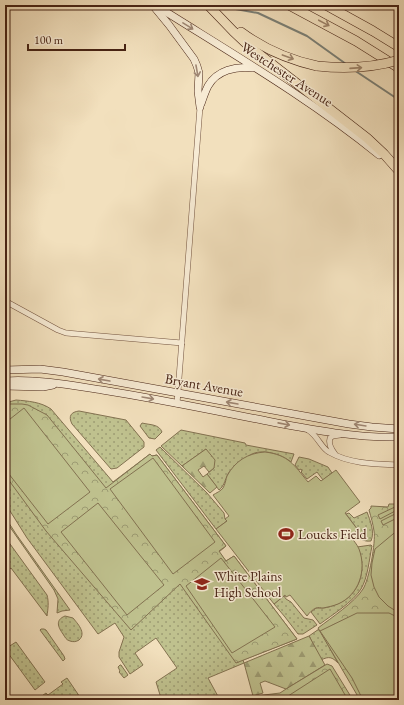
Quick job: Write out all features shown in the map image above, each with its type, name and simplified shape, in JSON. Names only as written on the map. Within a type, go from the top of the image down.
[{"type":"highway","points":[[209,5],[243,34],[264,47],[286,57],[317,66],[339,68],[362,67],[386,64],[399,60]]},
{"type":"highway","points":[[209,5],[241,39],[367,138],[399,171]]},
{"type":"highway","points":[[289,5],[356,41],[399,68]]},
{"type":"highway","points":[[326,5],[399,47]]},
{"type":"main road","points":[[152,5],[196,63],[199,73],[198,91],[200,106]]},
{"type":"main road","name":"Westchester Avenue","points":[[155,5],[305,100],[372,149],[399,171]]},
{"type":"main road","points":[[200,106],[209,84],[220,73],[234,68],[256,68]]},
{"type":"main road","name":"Bryant Avenue","points":[[5,370],[40,369],[63,372],[349,424],[399,429]]},
{"type":"main road","name":"Bryant Avenue","points":[[5,381],[31,380],[62,384],[347,435],[382,438],[399,437]]},
{"type":"main road","points":[[5,386],[43,387],[62,384]]},
{"type":"street","points":[[177,404],[200,106]]},
{"type":"street","points":[[5,301],[66,333],[182,343]]},
{"type":"street","points":[[303,427],[314,434],[325,449],[342,458],[356,462],[399,465]]},
{"type":"street","points":[[336,455],[330,446],[330,438],[333,436],[347,435]]},
{"type":"green space","points":[[16,400],[39,403],[51,409],[113,482],[150,454],[152,456],[157,455],[226,546],[219,552],[226,561],[234,556],[297,639],[243,660],[244,663],[208,678],[220,700],[161,700],[156,682],[177,668],[156,638],[135,653],[143,665],[130,674],[119,657],[119,652],[124,637],[115,623],[98,634],[27,538],[5,503],[5,403]]},
{"type":"green space","points":[[10,404],[28,405],[47,415],[106,488],[150,454],[152,456],[157,455],[226,546],[219,551],[226,561],[234,556],[297,639],[236,663],[180,584],[131,630],[46,531],[5,475],[5,406]]},
{"type":"green space","points":[[24,408],[90,492],[48,524],[5,469],[5,423]]},
{"type":"green space","points":[[79,411],[126,420],[144,442],[144,447],[117,468],[111,469],[72,424],[70,419],[71,415],[74,412]]},
{"type":"green space","points":[[142,423],[156,426],[161,429],[162,432],[155,439],[149,438],[140,426]]},
{"type":"green space","points":[[181,430],[294,454],[291,462],[277,454],[266,452],[250,455],[231,470],[223,486],[219,490],[207,474],[214,468],[206,449],[182,466],[161,446]]},
{"type":"green space","points":[[160,447],[207,493],[224,513],[227,521],[216,529],[156,450]]},
{"type":"green space","points":[[206,449],[215,460],[214,468],[209,472],[204,466],[198,470],[203,477],[207,474],[217,487],[210,493],[182,466]]},
{"type":"green space","name":"Loucks Field","points":[[265,452],[273,453],[285,458],[295,466],[308,482],[316,476],[321,481],[336,470],[360,502],[345,513],[358,530],[350,536],[358,547],[362,565],[356,588],[351,595],[338,604],[323,608],[316,608],[307,616],[290,595],[286,597],[285,595],[274,604],[216,529],[227,521],[225,519],[229,516],[213,495],[223,488],[227,476],[238,462],[253,454]]},
{"type":"green space","points":[[299,457],[309,459],[328,467],[332,473],[323,480],[317,472],[307,479],[301,472],[301,469],[299,470],[295,465]]},
{"type":"green space","points":[[153,458],[215,542],[173,574],[110,489]]},
{"type":"green space","points":[[98,503],[164,585],[127,615],[61,532]]},
{"type":"green space","points":[[389,504],[399,504],[399,700],[360,700],[318,628],[349,604],[363,589],[370,570],[374,543],[373,523],[369,510],[371,506],[388,507]]},
{"type":"green space","points":[[397,506],[399,509],[380,519],[378,515]]},
{"type":"green space","points":[[367,512],[371,522],[371,541],[363,540],[354,533],[358,530],[346,514],[349,513],[354,518]]},
{"type":"green space","points":[[399,512],[399,517],[383,525],[381,521]]},
{"type":"green space","points":[[5,517],[70,610],[57,613],[58,599],[54,590],[5,520]]},
{"type":"green space","points":[[399,529],[399,613],[388,606],[379,597],[374,587],[371,575],[375,549]]},
{"type":"green space","points":[[5,537],[47,595],[47,616],[11,568],[6,572],[9,576],[5,579]]},
{"type":"green space","points":[[371,545],[367,574],[361,589],[348,603],[320,624],[311,612],[316,608],[326,608],[337,604],[345,600],[351,594],[360,580],[362,572],[362,564],[357,547]]},
{"type":"green space","points":[[221,558],[275,627],[232,653],[186,586]]},
{"type":"green space","points":[[284,596],[304,618],[313,620],[317,625],[303,634],[298,634],[274,604]]},
{"type":"green space","points":[[357,613],[389,613],[399,618],[398,700],[363,700],[352,678],[320,631]]},
{"type":"green space","points":[[65,616],[73,618],[79,625],[82,634],[78,641],[73,642],[68,640],[60,629],[58,624]]},
{"type":"green space","points":[[319,629],[338,663],[334,659],[330,658],[321,660],[309,636]]},
{"type":"green space","points":[[40,630],[46,630],[64,656],[65,659],[63,661]]},
{"type":"green space","points":[[309,636],[325,665],[286,689],[265,681],[260,683],[263,693],[253,696],[244,663]]},
{"type":"green space","points":[[16,642],[45,682],[35,690],[5,649]]},
{"type":"green space","points":[[327,664],[332,666],[353,700],[224,700],[280,693]]},
{"type":"green space","points":[[120,665],[128,675],[124,678],[119,672],[118,667]]},
{"type":"green space","points":[[330,669],[348,700],[286,700],[285,698]]},
{"type":"green space","points":[[67,678],[82,700],[41,700],[39,698],[46,693],[48,695],[63,684],[61,682]]},
{"type":"waterway","points":[[189,5],[201,8]]},
{"type":"waterway","points":[[230,8],[258,13],[307,36],[346,64]]},
{"type":"waterway","points":[[354,70],[399,100]]},
{"type":"place","name":"Loucks Field","points":[[286,534]]},
{"type":"place","name":"White Plains High School","points":[[202,584]]}]
